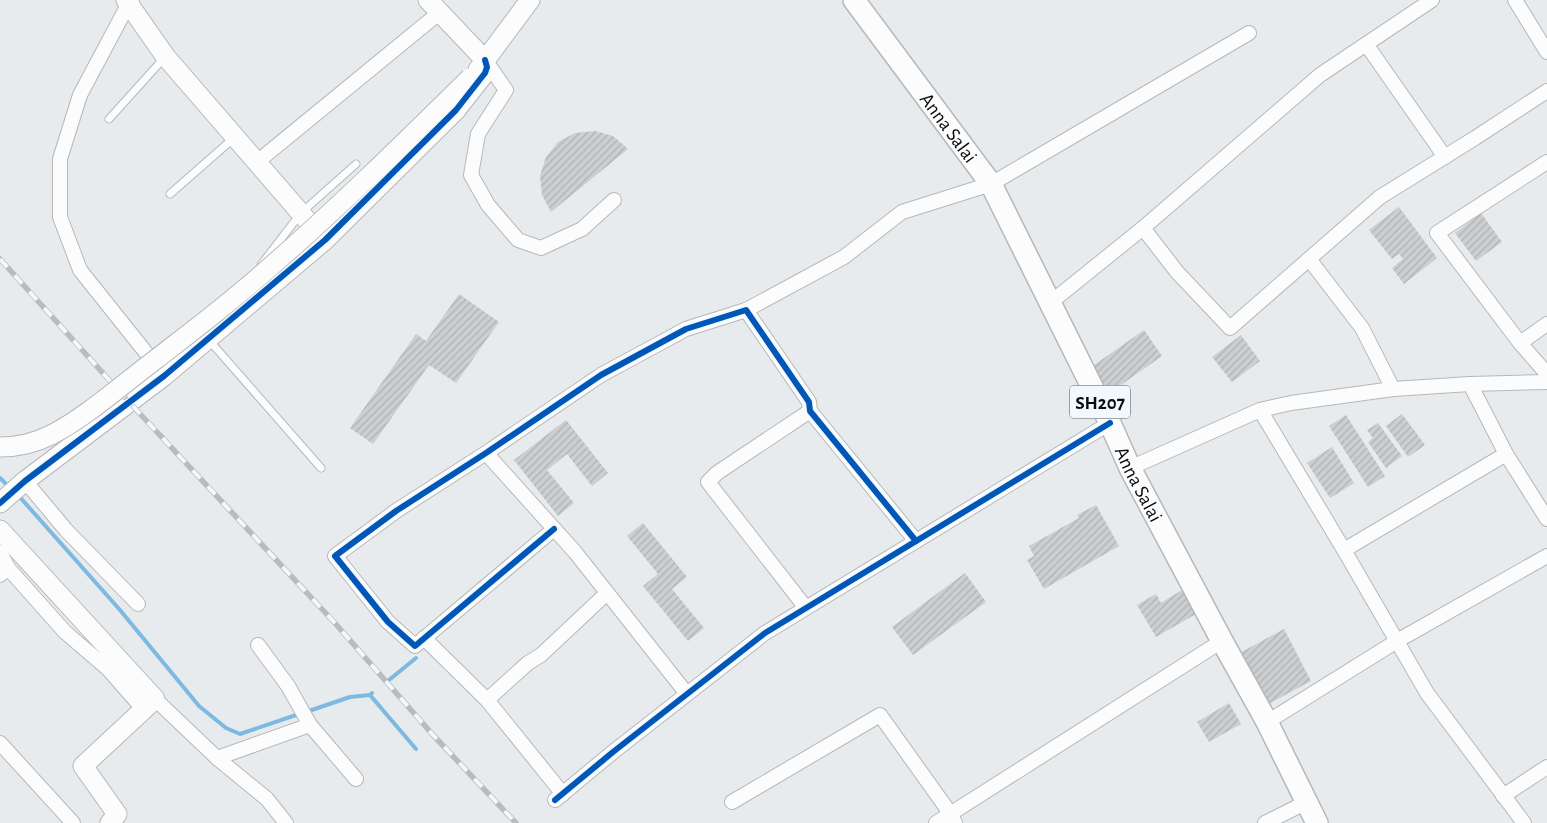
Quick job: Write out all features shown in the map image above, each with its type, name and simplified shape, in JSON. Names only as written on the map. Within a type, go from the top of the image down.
[{"type":"main road","name":"Anna Salai","points":[[854,0],[991,184],[1110,422],[1130,468],[1267,722],[1317,823]]},
{"type":"street","points":[[0,446],[23,445],[38,441],[64,428],[262,275],[370,177],[470,78],[530,0]]},
{"type":"street","points":[[1050,303],[1143,228],[1320,75],[1432,0]]},
{"type":"street","points":[[1514,0],[1547,52]]},
{"type":"street","points":[[164,376],[80,270],[60,217],[60,160],[80,95],[129,1],[165,56],[325,240]]},
{"type":"street","points":[[257,162],[434,7],[485,60],[506,90],[478,134],[471,175],[488,205],[518,240],[541,248],[582,230],[614,200]]},
{"type":"street","points":[[554,529],[415,646],[388,622],[335,556],[396,511],[486,453],[600,375],[686,328],[746,310],[844,257],[902,212],[991,184],[1248,33]]},
{"type":"street","points":[[1366,44],[1445,157]]},
{"type":"street","points":[[0,503],[25,481],[164,376],[325,240],[456,110],[485,73],[487,67],[485,60]]},
{"type":"street","points":[[1143,228],[1177,272],[1230,328],[1380,197],[1547,91]]},
{"type":"street","points":[[1547,162],[1437,233],[1520,343],[1547,374]]},
{"type":"street","points":[[1309,259],[1362,328],[1393,389]]},
{"type":"street","points":[[746,310],[809,402],[810,411],[916,541]]},
{"type":"street","points":[[1520,343],[1547,324]]},
{"type":"street","points":[[1130,468],[1260,410],[1393,389],[1547,382]]},
{"type":"street","points":[[1470,384],[1506,454],[1547,519]]},
{"type":"street","points":[[1260,410],[1427,693],[1524,823]]},
{"type":"street","points":[[806,608],[708,482],[717,473],[810,411]]},
{"type":"street","points":[[424,638],[487,700],[559,797],[613,752],[765,633],[1110,422]]},
{"type":"street","points":[[486,453],[574,552],[687,694]]},
{"type":"street","points":[[1344,550],[1506,454]]},
{"type":"street","points":[[25,481],[66,530],[138,604]]},
{"type":"street","points":[[0,530],[149,704]]},
{"type":"street","points":[[0,552],[4,572],[65,632],[149,704],[267,799],[286,823]]},
{"type":"street","points":[[1267,722],[1396,641],[1547,556]]},
{"type":"street","points":[[487,700],[528,663],[541,655],[607,593]]},
{"type":"street","points":[[936,823],[952,819],[1222,641]]},
{"type":"street","points":[[258,645],[288,686],[310,725],[356,779]]},
{"type":"street","points":[[110,823],[117,814],[83,766],[149,704]]},
{"type":"street","points":[[732,802],[880,715],[950,813],[952,819]]},
{"type":"street","points":[[217,758],[310,725]]},
{"type":"street","points":[[0,742],[73,823]]},
{"type":"street","points":[[1502,796],[1547,767]]},
{"type":"street","points":[[1265,823],[1307,802]]},
{"type":"lane","points":[[109,119],[165,56]]},
{"type":"lane","points":[[170,194],[235,137]]},
{"type":"lane","points":[[259,267],[300,213],[356,164]]},
{"type":"lane","points":[[207,339],[321,468]]},
{"type":"building","points":[[595,131],[613,136],[628,149],[551,212],[542,195],[540,176],[546,157],[558,142],[575,133]]},
{"type":"building","points":[[1399,207],[1437,258],[1404,284],[1392,268],[1403,259],[1399,254],[1392,259],[1369,230]]},
{"type":"building","points":[[1481,213],[1502,242],[1476,261],[1455,233]]},
{"type":"building","points":[[459,294],[499,322],[456,383],[429,365],[373,444],[350,428],[416,334],[426,341]]},
{"type":"building","points":[[1144,330],[1162,356],[1108,394],[1090,368]]},
{"type":"building","points":[[1241,335],[1260,361],[1232,382],[1212,357]]},
{"type":"building","points":[[1402,414],[1425,445],[1408,457],[1386,426]]},
{"type":"building","points":[[1346,415],[1385,476],[1368,487],[1329,426]]},
{"type":"building","points":[[566,420],[608,473],[592,486],[567,454],[547,470],[574,503],[558,516],[514,460]]},
{"type":"building","points":[[1378,423],[1402,456],[1386,468],[1368,442],[1373,438],[1367,430]]},
{"type":"building","points":[[1332,447],[1354,483],[1330,498],[1307,463]]},
{"type":"building","points":[[1096,505],[1119,546],[1044,589],[1027,560],[1034,556],[1029,546],[1079,518],[1077,515]]},
{"type":"building","points":[[643,523],[687,577],[672,589],[704,628],[688,641],[643,586],[658,574],[627,536]]},
{"type":"building","points":[[965,573],[986,602],[913,655],[892,627]]},
{"type":"building","points":[[1182,590],[1196,614],[1156,637],[1137,605],[1156,594],[1161,603]]},
{"type":"building","points":[[1284,629],[1311,681],[1263,707],[1236,655]]},
{"type":"building","points":[[1229,703],[1241,724],[1209,742],[1197,722]]},
{"type":"waterway","points":[[0,478],[9,487]]},
{"type":"waterway","points":[[18,495],[120,610],[199,706],[226,728],[240,734],[299,714]]},
{"type":"waterway","points":[[389,680],[416,658]]},
{"type":"waterway","points":[[306,712],[350,697],[370,695],[372,693]]},
{"type":"waterway","points":[[370,695],[416,749]]},
{"type":"railway","points":[[0,259],[129,402],[334,622],[433,735],[516,823]]},
{"type":"cycle path","points":[[0,503],[25,481],[164,376],[325,240],[456,110],[485,73],[487,67],[485,60]]},
{"type":"cycle path","points":[[554,529],[415,646],[388,622],[335,556],[396,511],[601,375],[686,329],[746,310],[809,402],[810,411],[916,541]]},
{"type":"cycle path","points":[[555,800],[765,633],[1110,423]]}]
